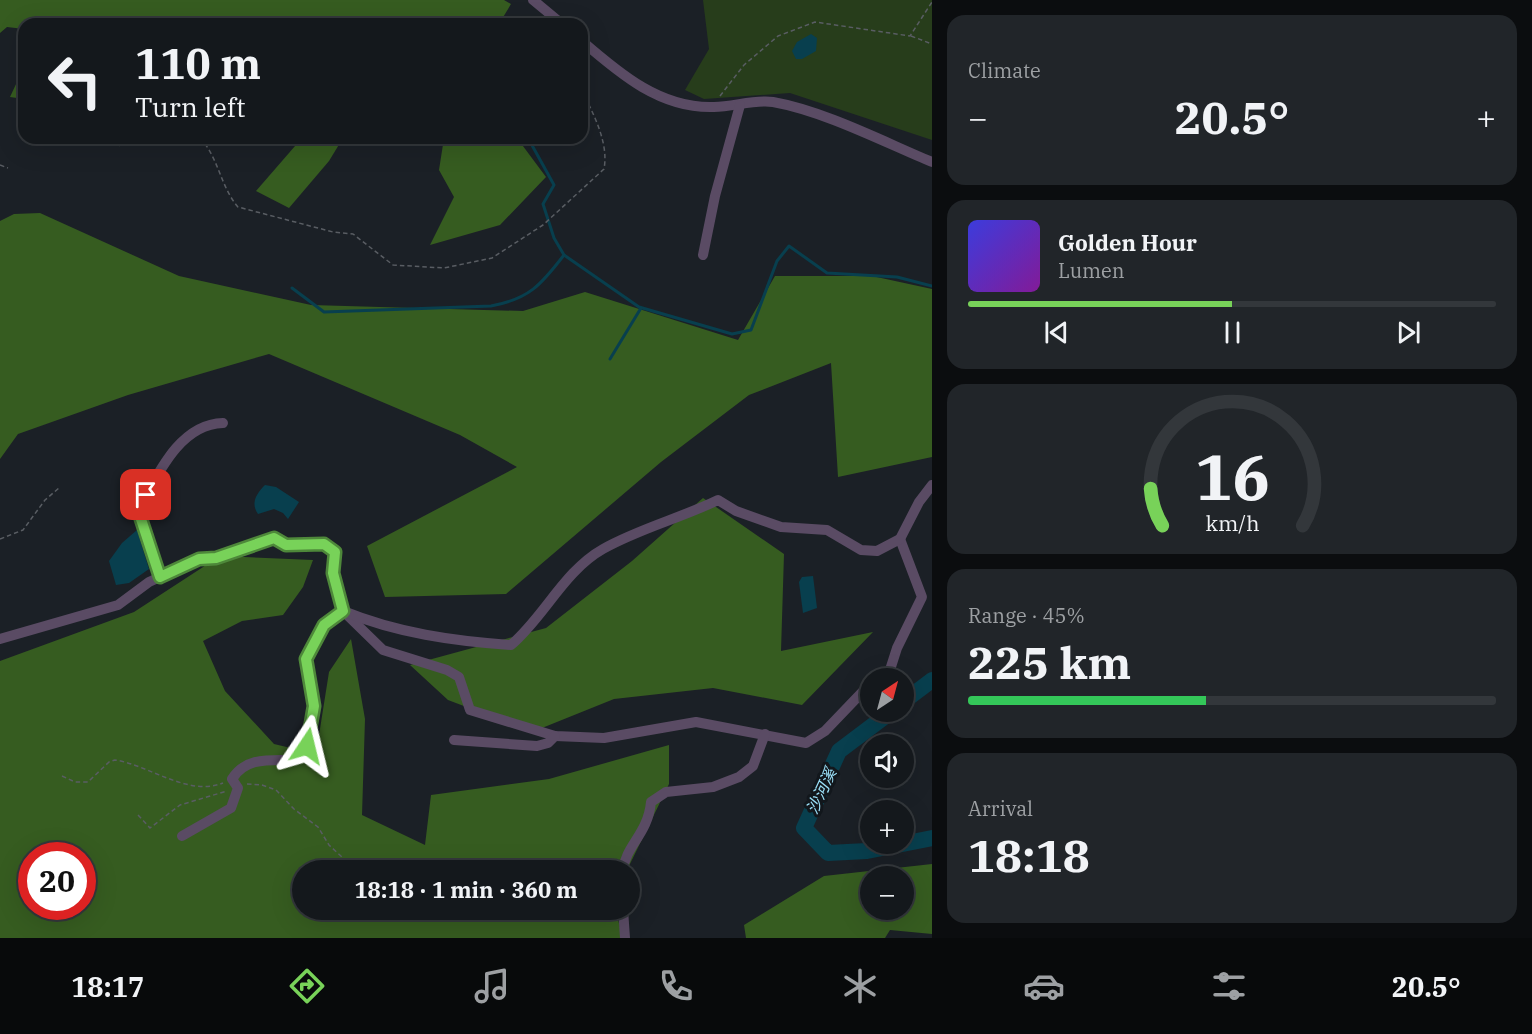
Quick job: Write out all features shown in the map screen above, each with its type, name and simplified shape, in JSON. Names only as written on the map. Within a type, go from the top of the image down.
[{"type":"street","points":[[533,0],[555,18]]},
{"type":"street","points":[[588,46],[641,88],[668,101],[711,107],[770,102],[801,108],[932,162]]},
{"type":"street","points":[[703,255],[715,196],[740,105]]},
{"type":"street","points":[[160,577],[138,510],[163,466],[190,433],[206,423],[223,423]]},
{"type":"street","points":[[343,611],[377,625],[403,631],[462,642],[511,645],[525,633],[570,577],[602,549],[718,500],[736,511],[782,527],[827,530],[861,550],[877,551],[900,539],[919,502],[932,485]]},
{"type":"street","points":[[0,639],[118,605],[160,577],[199,559],[216,558],[274,538],[286,545],[324,544],[335,552],[333,573],[343,611],[383,650],[447,670],[459,677],[470,710],[555,735],[604,738],[696,722],[806,743],[825,731],[860,694]]},
{"type":"street","points":[[891,668],[897,648],[922,597],[900,539]]},
{"type":"street","points":[[182,836],[231,808],[239,767],[262,759],[290,760],[307,746],[314,706],[306,659],[324,625],[343,611]]},
{"type":"street","points":[[625,860],[650,820],[651,802],[666,792],[713,787],[740,777],[753,766],[765,734]]},
{"type":"street","points":[[453,741],[537,746],[548,742],[555,735]]},
{"type":"street","points":[[624,920],[625,938]]},
{"type":"path","points":[[910,36],[932,2]]},
{"type":"path","points":[[711,107],[744,65],[778,36],[815,22],[910,36],[932,44]]},
{"type":"path","points":[[206,144],[211,150],[228,196],[238,207],[333,232],[353,234],[393,266],[444,268],[492,258],[543,225],[604,169],[606,158],[596,120],[588,103]]},
{"type":"path","points":[[0,165],[8,168]]},
{"type":"path","points":[[0,539],[24,530],[45,500],[59,488]]},
{"type":"path","points":[[62,776],[75,782],[88,782],[109,762],[115,760],[198,785],[215,786],[235,783],[262,785],[276,790],[294,809],[318,827],[329,845],[343,860]]},
{"type":"path","points":[[138,815],[150,828],[180,805],[235,783]]},
{"type":"green space","points":[[0,0],[504,0],[511,4],[503,18],[18,18],[18,28],[7,27],[0,33]]},
{"type":"green space","points":[[703,0],[932,0],[932,140],[790,93],[704,99],[685,90],[709,49]]},
{"type":"green space","points":[[18,80],[18,98],[10,97]]},
{"type":"green space","points":[[297,144],[339,144],[329,161],[289,208],[256,191]]},
{"type":"green space","points":[[443,144],[521,144],[546,177],[500,225],[430,245],[454,197],[439,170]]},
{"type":"green space","points":[[40,213],[179,276],[311,305],[523,311],[585,292],[738,340],[775,276],[872,276],[932,289],[932,457],[838,477],[831,363],[749,395],[661,462],[506,594],[385,597],[367,546],[517,467],[460,435],[269,354],[128,395],[18,434],[0,459],[0,221],[14,214]]},
{"type":"green space","points":[[703,498],[784,554],[781,651],[873,632],[802,705],[713,688],[614,699],[532,732],[448,700],[410,665],[546,628],[632,561]]},
{"type":"green space","points":[[220,556],[313,560],[303,587],[283,615],[242,621],[203,641],[225,691],[274,744],[316,754],[329,672],[351,639],[365,719],[362,815],[425,845],[431,795],[549,779],[669,745],[669,784],[632,860],[292,860],[292,920],[618,920],[623,938],[0,938],[0,661],[134,612]]},
{"type":"green space","points":[[932,864],[932,934],[890,930],[885,938],[746,938],[744,925],[824,876],[860,872],[860,920],[914,920],[914,866]]},
{"type":"water","points":[[811,34],[817,38],[816,51],[802,59],[796,59],[792,51],[797,42]]},
{"type":"water","points":[[265,485],[276,487],[299,502],[288,519],[283,513],[274,509],[258,514],[255,502],[257,495]]},
{"type":"water","points":[[137,530],[149,569],[129,583],[116,585],[109,561],[122,543]]},
{"type":"water","points":[[813,576],[817,608],[803,613],[799,582],[802,577]]},
{"type":"waterway","points":[[531,144],[554,185],[543,204],[554,238],[564,255],[639,307],[732,334],[751,330],[777,261],[789,246],[827,273],[897,277],[932,286]]},
{"type":"waterway","points":[[292,288],[324,312],[491,306],[525,295],[548,275],[564,255]]},
{"type":"waterway","points":[[610,359],[641,308]]},
{"type":"waterway","name":"沙河溪","points":[[914,694],[932,680]]},
{"type":"waterway","name":"沙河溪","points":[[877,722],[839,751],[804,828],[828,853],[867,851],[932,838]]},
{"type":"route","points":[[146,495],[138,510],[160,577],[199,559],[216,558],[274,538],[286,545],[324,544],[335,552],[333,573],[343,611],[324,625],[306,659],[314,706],[307,746]]}]
